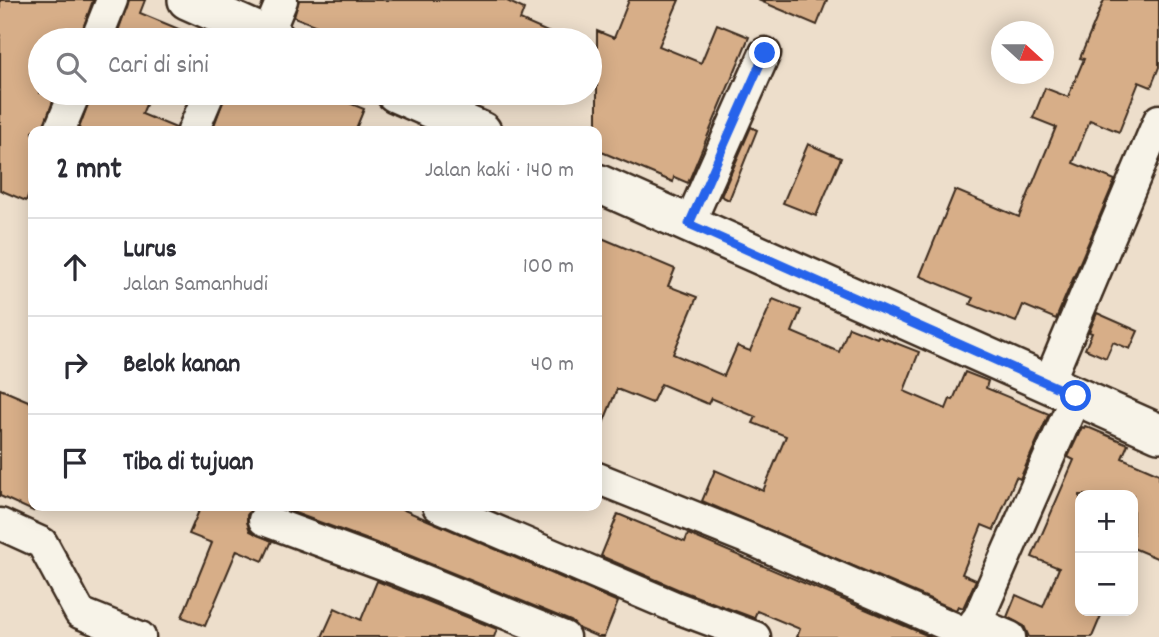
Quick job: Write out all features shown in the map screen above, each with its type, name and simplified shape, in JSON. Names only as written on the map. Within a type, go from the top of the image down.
[{"type":"street","points":[[101,28],[112,0]]},
{"type":"street","points":[[187,0],[241,28]]},
{"type":"street","points":[[260,28],[282,0]]},
{"type":"street","points":[[689,224],[765,53]]},
{"type":"street","points":[[61,126],[70,105]]},
{"type":"street","points":[[194,126],[204,105]]},
{"type":"street","points":[[422,105],[471,126]]},
{"type":"street","points":[[972,631],[1159,120]]},
{"type":"street","points":[[602,185],[1159,433]]},
{"type":"street","points":[[602,480],[972,631],[1010,637]]},
{"type":"street","points":[[450,511],[675,607],[755,637]]},
{"type":"street","points":[[264,520],[399,570],[564,637]]},
{"type":"street","points":[[0,524],[41,543],[80,613],[140,637]]},
{"type":"building","points":[[0,0],[93,0],[83,28],[28,28],[28,105],[52,105],[44,126],[28,126],[26,201],[0,190]]},
{"type":"building","points":[[129,0],[145,0],[140,13],[176,28],[119,28]]},
{"type":"building","points":[[299,0],[505,0],[524,9],[520,20],[538,28],[322,28],[294,17]]},
{"type":"building","points":[[629,0],[679,0],[659,46],[701,63],[717,24],[749,37],[688,183],[674,177],[673,182],[602,152],[602,126],[597,126],[597,105],[602,105],[602,33],[614,38]]},
{"type":"building","points":[[758,0],[827,0],[817,25]]},
{"type":"building","points":[[1104,0],[1159,0],[1159,67],[1151,87],[1139,82],[1119,132],[1090,120],[1073,163],[1115,180],[1056,319],[1023,305],[1016,322],[970,304],[973,298],[920,276],[955,190],[1019,217],[1056,127],[1033,118],[1045,88],[1068,97],[1084,59],[1080,58]]},
{"type":"building","points":[[88,105],[146,105],[142,114],[171,126],[80,126]]},
{"type":"building","points":[[222,105],[354,105],[364,109],[357,126],[214,126]]},
{"type":"building","points":[[751,127],[757,130],[729,200],[721,196]]},
{"type":"building","points":[[808,144],[841,158],[816,216],[783,203]]},
{"type":"building","points":[[602,238],[675,269],[668,286],[697,297],[673,354],[724,376],[737,346],[750,351],[773,299],[801,310],[792,332],[839,352],[849,327],[919,352],[904,391],[946,409],[950,399],[953,400],[965,372],[988,381],[986,388],[1049,414],[1020,479],[1016,477],[994,530],[982,525],[962,574],[976,580],[963,608],[958,606],[956,610],[702,501],[715,470],[763,491],[786,436],[753,423],[756,417],[711,398],[708,404],[661,384],[652,403],[617,389],[602,426]]},
{"type":"building","points":[[1097,313],[1138,331],[1130,349],[1113,342],[1106,358],[1085,349]]},
{"type":"building","points":[[0,389],[28,401],[28,509],[0,496]]},
{"type":"building","points":[[1085,426],[1128,444],[1122,458],[1159,474],[1159,559],[1138,550],[1138,490],[1075,490],[1075,616],[1101,616],[1092,637],[1029,637],[1024,626],[1007,617],[1016,595],[1043,607],[1059,568],[1032,557],[1074,460],[1068,457],[1082,427]]},
{"type":"building","points":[[199,511],[250,511],[247,515],[250,531],[272,541],[263,561],[237,550],[205,626],[182,617],[212,543],[189,534]]},
{"type":"building","points":[[290,511],[407,511],[618,602],[604,637],[598,637],[579,629],[571,621],[406,554]]},
{"type":"building","points":[[618,514],[685,542],[688,534],[931,637],[797,637],[800,629],[757,611],[754,618],[601,556]]},
{"type":"building","points":[[377,581],[497,629],[494,637],[322,637],[335,608],[361,620]]},
{"type":"route","points":[[765,53],[689,224],[1076,396]]}]
